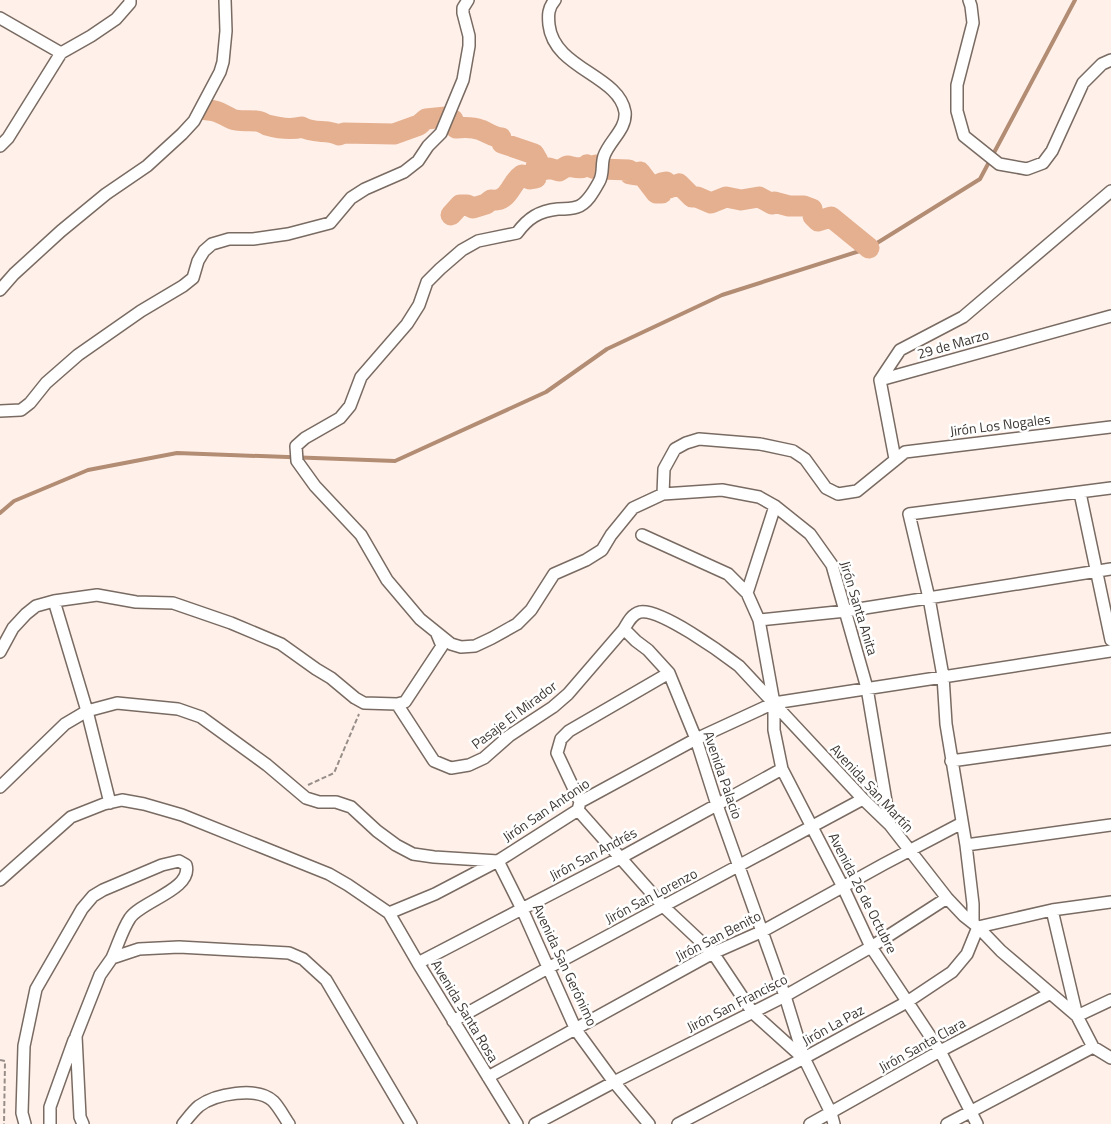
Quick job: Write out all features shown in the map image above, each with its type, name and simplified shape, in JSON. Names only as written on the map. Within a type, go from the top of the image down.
[{"type":"street","points":[[0,146],[8,138],[61,53],[116,19],[130,3],[130,0]]},
{"type":"street","points":[[0,290],[14,274],[68,225],[106,194],[147,166],[194,121],[220,72],[223,62],[226,31],[224,0]]},
{"type":"street","points":[[0,411],[21,410],[46,383],[78,355],[183,286],[193,278],[198,261],[204,251],[212,244],[229,239],[253,239],[288,234],[330,223],[351,198],[365,189],[404,172],[418,161],[428,146],[441,133],[463,80],[469,36],[463,8],[468,0]]},
{"type":"street","points":[[555,0],[548,11],[550,31],[561,52],[611,88],[625,111],[624,123],[604,156],[601,180],[586,201],[578,207],[550,210],[536,214],[524,223],[517,233],[478,241],[462,250],[427,282],[408,324],[361,377],[350,406],[340,418],[304,438],[296,446],[297,461],[315,486],[361,535],[387,580],[420,619],[451,644],[461,647],[475,646],[517,624],[531,610],[554,574],[586,560],[602,550],[611,535],[633,508],[664,494],[664,469],[675,449],[686,443],[699,440],[760,444],[793,452],[805,459],[826,488],[838,494],[857,490],[877,476],[895,459],[880,380],[900,350],[963,317],[1111,191]]},
{"type":"street","points":[[969,0],[973,23],[958,86],[957,111],[964,136],[999,164],[1027,169],[1043,163],[1052,151],[1084,83],[1102,64],[1111,60]]},
{"type":"street","points":[[0,18],[61,53]]},
{"type":"street","name":"29 de Marzo","points":[[880,380],[1111,316]]},
{"type":"street","name":"Jirón Los Nogales","points":[[895,459],[905,452],[1111,427]]},
{"type":"street","points":[[1111,488],[909,514],[929,598],[943,676],[946,724],[966,845],[976,924],[1052,910],[1111,902]]},
{"type":"street","name":"Jirón Santa Anita","points":[[664,494],[722,490],[759,497],[775,506],[810,534],[832,565],[867,688],[890,825]]},
{"type":"street","points":[[1080,493],[1111,640]]},
{"type":"street","points":[[747,592],[775,506]]},
{"type":"street","points":[[642,535],[728,574],[747,592],[759,620],[774,703]]},
{"type":"street","points":[[759,620],[846,611],[1111,569]]},
{"type":"street","points":[[0,652],[13,628],[26,614],[36,606],[54,600],[97,595],[136,602],[173,603],[231,622],[281,644],[364,702],[397,704],[405,702],[442,646],[436,632]]},
{"type":"street","points":[[54,600],[87,710],[110,803]]},
{"type":"street","points":[[624,629],[635,614],[642,612],[661,617],[716,648],[739,666],[774,703]]},
{"type":"street","name":"Avenida Palacio","points":[[624,629],[648,650],[669,673],[696,739],[717,804],[763,931],[804,1058],[832,1118]]},
{"type":"street","name":"Pasaje El Mirador","points":[[397,704],[434,761],[451,768],[469,765],[484,758],[508,736],[553,707],[568,694],[624,629]]},
{"type":"street","name":"Jirón San Antonio","points":[[389,913],[435,894],[498,861],[579,806],[696,739],[774,703],[1111,651]]},
{"type":"street","points":[[669,673],[568,731],[561,739],[556,753],[579,806],[620,858],[664,907],[713,953],[753,1013],[804,1058]]},
{"type":"street","name":"Avenida 26 de Octubre","points":[[774,703],[774,730],[782,769],[843,887],[871,947],[940,1051],[977,1124]]},
{"type":"street","name":"Avenida San Martín","points":[[774,703],[863,799],[890,825],[947,898],[964,916],[976,924],[1001,952],[1076,1016],[1093,1047],[1111,1058]]},
{"type":"street","points":[[0,787],[65,724],[87,710],[117,704],[178,709],[201,717],[267,765],[306,798],[319,802],[336,802],[351,807],[377,832],[396,846],[413,854],[498,861]]},
{"type":"street","points":[[951,761],[1111,739]]},
{"type":"street","name":"Jirón San Andrés","points":[[418,963],[620,858],[782,769]]},
{"type":"street","name":"Jirón San Lorenzo","points":[[453,1021],[863,799]]},
{"type":"street","points":[[0,880],[71,817],[86,810],[122,800],[182,815],[312,867],[348,885],[389,913]]},
{"type":"street","name":"Jirón San Benito","points":[[488,1077],[713,953],[763,931],[910,850],[962,824]]},
{"type":"street","points":[[966,845],[1111,825]]},
{"type":"street","points":[[25,1124],[22,1112],[24,1046],[36,989],[82,909],[93,896],[103,890],[162,865],[179,861],[186,865],[188,870],[184,880],[130,918],[112,958],[100,975],[50,1107],[50,1124]]},
{"type":"street","name":"Avenida San Gerónimo","points":[[498,861],[522,909],[576,1030],[614,1082],[650,1124]]},
{"type":"street","name":"Jirón San Francisco","points":[[535,1124],[785,996],[871,947],[947,898]]},
{"type":"street","points":[[1052,910],[1076,1016],[1111,1000]]},
{"type":"street","name":"Avenida Santa Rosa","points":[[389,913],[517,1124]]},
{"type":"street","name":"Jirón La Paz","points":[[678,1124],[907,1002],[952,972],[967,954],[976,924]]},
{"type":"street","points":[[112,958],[139,949],[178,947],[289,953],[303,959],[326,980],[411,1124]]},
{"type":"street","name":"Jirón Santa Clara","points":[[810,1124],[832,1118],[940,1051],[1049,994]]},
{"type":"street","points":[[76,1036],[80,1117],[83,1124]]},
{"type":"street","points":[[947,1124],[1093,1047]]},
{"type":"street","points":[[184,1124],[199,1107],[214,1098],[255,1093],[265,1096],[274,1102],[289,1124]]},
{"type":"path","points":[[297,790],[334,773],[364,702]]},
{"type":"path","points":[[0,1060],[5,1062],[4,1124]]},
{"type":"waterway","points":[[0,513],[14,501],[88,470],[177,453],[395,461],[546,392],[607,349],[722,295],[869,248],[980,179],[1075,0]]},
{"type":"waterway","points":[[207,110],[235,120],[257,121],[284,128],[302,127],[339,135],[344,133],[394,134],[419,125],[426,119],[446,117],[453,120],[456,128],[475,128],[501,138],[502,143],[534,154],[538,161],[536,167],[540,171],[549,168],[559,171],[567,166],[580,168],[587,165],[593,168],[596,165],[601,169],[629,170],[630,174],[636,175],[640,172],[656,193],[662,193],[661,183],[666,182],[669,188],[679,184],[692,197],[697,197],[711,203],[726,197],[741,200],[759,197],[772,204],[774,202],[789,206],[804,206],[812,209],[813,216],[818,221],[831,217],[869,248]]},
{"type":"waterway","points":[[451,215],[460,205],[467,205],[473,208],[486,204],[491,200],[502,198],[522,175],[530,179],[536,178],[536,174],[540,171]]}]
